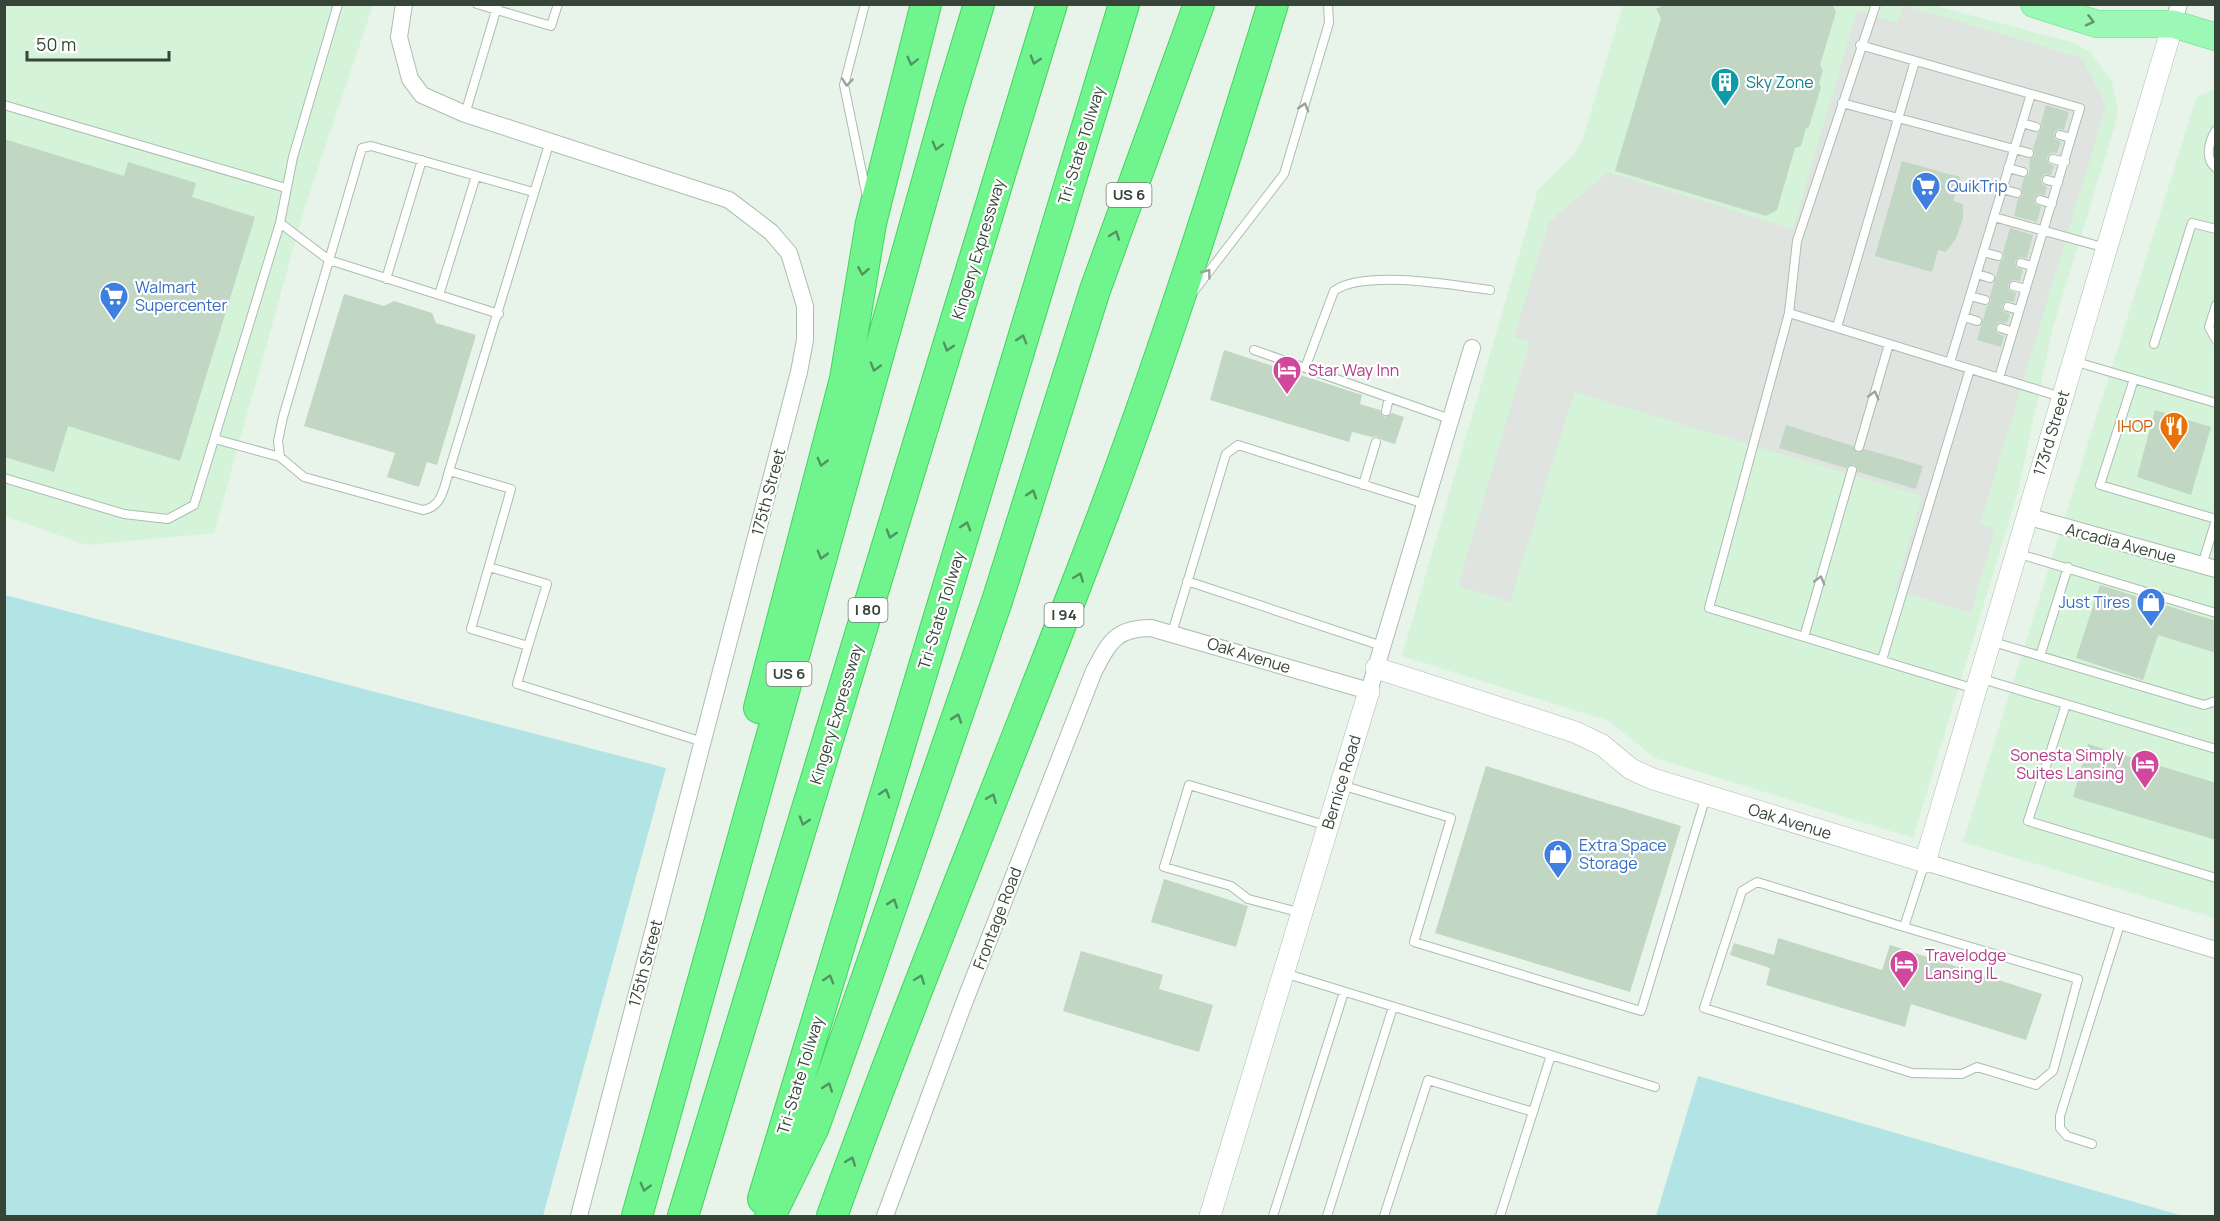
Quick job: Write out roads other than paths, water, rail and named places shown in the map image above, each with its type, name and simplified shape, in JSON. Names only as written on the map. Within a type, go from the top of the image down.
[{"type":"highway","points":[[653,1158],[674,1042],[844,379],[871,223],[926,4]]},
{"type":"highway","name":"US 6","points":[[637,1216],[949,103],[979,4]]},
{"type":"highway","name":"Kingery Expressway","points":[[683,1216],[1052,4]]},
{"type":"highway","name":"Tri-State Tollway","points":[[758,1216],[1124,4]]},
{"type":"highway","points":[[1163,100],[1186,4]]},
{"type":"highway","name":"US 6","points":[[770,1216],[814,1127],[865,983],[1001,590],[1095,290],[1198,4]]},
{"type":"highway","name":"I 94","points":[[832,1216],[926,965],[1104,511],[1172,320],[1273,4]]},
{"type":"main road","points":[[2034,4],[2097,24],[2176,14]]},
{"type":"main road","points":[[2146,4],[2176,14],[2216,37]]},
{"type":"street","name":"175th Street","points":[[404,4],[399,37],[410,79],[422,95],[465,114],[729,200],[771,232],[789,253],[805,306],[805,340],[799,372],[579,1216]]},
{"type":"street","name":"173rd Street","points":[[1925,862],[2176,14]]},
{"type":"street","name":"Bernice Road","points":[[1210,1216],[1472,348]]},
{"type":"street","name":"Arcadia Avenue","points":[[2026,516],[2209,567]]},
{"type":"street","name":"Oak Avenue","points":[[1128,631],[1151,628],[1172,633],[1369,691]]},
{"type":"street","name":"Frontage Road","points":[[885,1216],[964,1003],[1094,671],[1109,643],[1117,635],[1128,631]]},
{"type":"street","name":"Oak Avenue","points":[[1376,668],[1575,732],[1602,745],[1631,769],[1653,779],[2216,950]]},
{"type":"lane","points":[[4,478],[124,514],[168,519],[194,505],[280,222],[286,188],[338,4]]},
{"type":"lane","points":[[477,4],[497,7],[551,26],[558,4]]},
{"type":"lane","points":[[865,4],[844,85],[871,223]]},
{"type":"lane","points":[[1172,320],[1284,174],[1329,23],[1328,4]]},
{"type":"lane","points":[[1876,4],[1860,45],[1797,241],[1789,313],[1709,608],[1882,660],[2066,704],[2216,749]]},
{"type":"lane","points":[[465,114],[497,7]]},
{"type":"lane","points":[[1860,45],[2080,108],[1999,378]]},
{"type":"lane","points":[[1837,327],[1915,61]]},
{"type":"lane","points":[[1950,362],[2031,94]]},
{"type":"lane","points":[[1842,103],[2029,153]]},
{"type":"lane","points":[[4,105],[286,188]]},
{"type":"lane","points":[[2022,123],[2036,127]]},
{"type":"lane","points":[[2216,130],[2208,151],[2209,160],[2216,168]]},
{"type":"lane","points":[[2060,135],[2071,138]]},
{"type":"lane","points":[[215,439],[280,458],[304,477],[423,510],[432,508],[439,502],[550,140]]},
{"type":"lane","points":[[280,458],[278,441],[283,417],[362,148],[371,146],[533,192]]},
{"type":"lane","points":[[2053,159],[2065,162]]},
{"type":"lane","points":[[386,279],[422,160]]},
{"type":"lane","points":[[2008,168],[2023,172]]},
{"type":"lane","points":[[439,295],[476,176]]},
{"type":"lane","points":[[2047,180],[2058,183]]},
{"type":"lane","points":[[2002,189],[2017,193]]},
{"type":"lane","points":[[2040,200],[2052,204]]},
{"type":"lane","points":[[1994,217],[2106,248]]},
{"type":"lane","points":[[280,222],[329,260],[498,314]]},
{"type":"lane","points":[[2154,344],[2192,223],[2216,229]]},
{"type":"lane","points":[[1983,252],[1998,256]]},
{"type":"lane","points":[[2021,263],[2032,266]]},
{"type":"lane","points":[[1977,274],[1990,278]]},
{"type":"lane","points":[[1305,369],[1334,291],[1344,283],[1421,280],[1490,290]]},
{"type":"lane","points":[[2014,286],[2026,289]]},
{"type":"lane","points":[[1970,296],[1985,300]]},
{"type":"lane","points":[[2216,305],[2209,327],[2216,340]]},
{"type":"lane","points":[[2008,307],[2019,310]]},
{"type":"lane","points":[[1789,313],[2062,397]]},
{"type":"lane","points":[[1964,316],[1977,321]]},
{"type":"lane","points":[[2001,328],[2013,332]]},
{"type":"lane","points":[[1859,447],[1889,344]]},
{"type":"lane","points":[[1254,350],[1450,419]]},
{"type":"lane","points":[[2073,361],[2216,403]]},
{"type":"lane","points":[[1882,660],[1970,369]]},
{"type":"lane","points":[[2134,379],[2100,485],[2216,520],[2209,567]]},
{"type":"lane","points":[[1386,411],[1389,398]]},
{"type":"lane","points":[[1363,484],[1376,442]]},
{"type":"lane","points":[[1172,633],[1226,454],[1238,446],[1425,504]]},
{"type":"lane","points":[[1804,637],[1852,470]]},
{"type":"lane","points":[[449,471],[511,489],[471,629],[528,646]]},
{"type":"lane","points":[[2016,553],[2216,613]]},
{"type":"lane","points":[[489,567],[547,584],[517,684],[703,742]]},
{"type":"lane","points":[[2040,656],[2068,567]]},
{"type":"lane","points":[[1187,581],[1382,646]]},
{"type":"lane","points":[[1990,641],[2204,705],[2216,701]]},
{"type":"lane","points":[[2066,704],[2028,821],[2216,878]]},
{"type":"lane","points":[[1340,784],[1451,818],[1413,942],[1641,1011],[1706,795]]},
{"type":"lane","points":[[1302,913],[1248,899],[1231,886],[1164,867],[1189,785],[1328,826]]},
{"type":"lane","points":[[1904,927],[1925,862]]},
{"type":"lane","points":[[1757,882],[1904,927],[2078,979],[2053,1071],[2036,1085],[1977,1067],[1962,1074],[1912,1073],[1704,1008],[1742,891],[1757,882]]},
{"type":"lane","points":[[2092,1144],[2067,1136],[2060,1128],[2060,1116],[2121,921]]},
{"type":"lane","points":[[1283,973],[1655,1087]]},
{"type":"lane","points":[[1273,1216],[1344,992]]},
{"type":"lane","points":[[1327,1216],[1393,1007]]},
{"type":"lane","points":[[1500,1216],[1551,1055]]},
{"type":"lane","points":[[1384,1216],[1428,1080],[1533,1112]]},
{"type":"place","name":"Sky Zone","points":[[1725,108]]},
{"type":"place","name":"QuikTrip","points":[[1926,212]]},
{"type":"place","name":"Walmart Supercenter","points":[[114,322]]},
{"type":"place","name":"Star Way Inn","points":[[1287,396]]},
{"type":"place","name":"IHOP","points":[[2174,452]]},
{"type":"place","name":"Just Tires","points":[[2151,628]]},
{"type":"place","name":"Sonesta Simply Suites Lansing","points":[[2145,790]]},
{"type":"place","name":"Extra Space Storage","points":[[1558,880]]},
{"type":"place","name":"Travelodge Lansing IL","points":[[1904,990]]}]
